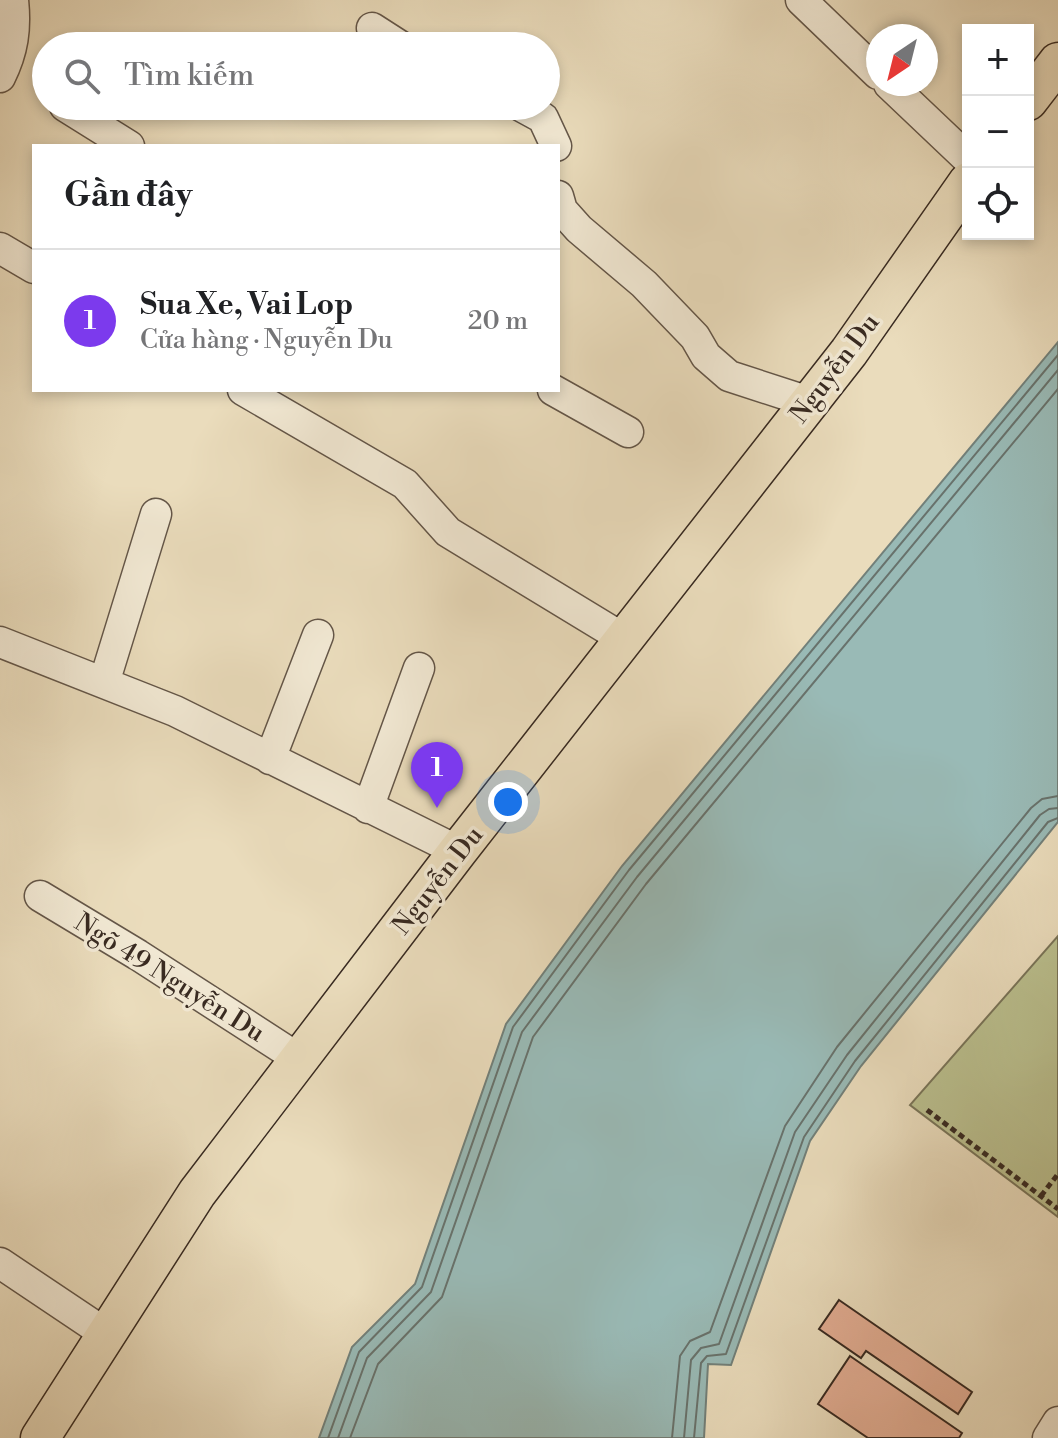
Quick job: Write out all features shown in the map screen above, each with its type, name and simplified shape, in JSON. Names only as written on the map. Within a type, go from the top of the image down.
[{"type":"main road","points":[[1032,96],[1058,62]]},
{"type":"main road","name":"Nguyễn Du","points":[[40,1438],[197,1193],[458,851],[849,352],[962,191]]},
{"type":"street","points":[[0,77],[11,54],[16,26],[13,0]]},
{"type":"street","points":[[801,0],[866,62]]},
{"type":"street","points":[[372,28],[378,32]]},
{"type":"street","points":[[902,96],[962,153]]},
{"type":"street","points":[[87,120],[126,144]]},
{"type":"street","points":[[544,120],[555,144]]},
{"type":"street","points":[[560,203],[562,210],[579,229],[644,284],[695,337],[706,356],[729,376],[809,402]]},
{"type":"street","points":[[0,248],[32,267]]},
{"type":"street","points":[[246,392],[405,484],[448,532],[624,639]]},
{"type":"street","points":[[557,392],[628,432]]},
{"type":"street","points":[[104,683],[156,514]]},
{"type":"street","points":[[270,759],[318,635]]},
{"type":"street","points":[[0,642],[175,711],[458,851]]},
{"type":"street","points":[[368,808],[419,668]]},
{"type":"street","name":"Ngõ 49 Nguyễn Du","points":[[40,896],[200,993],[299,1059]]},
{"type":"street","points":[[0,1263],[106,1334]]},
{"type":"street","points":[[1048,1438],[1058,1422]]},
{"type":"path","points":[[927,1110],[1058,1209]]},
{"type":"path","points":[[1041,1196],[1058,1174]]},
{"type":"green space","points":[[1058,936],[1058,1217],[910,1105]]},
{"type":"water","points":[[1058,342],[1058,822],[861,1066],[810,1141],[731,1365],[708,1364],[704,1438],[319,1438],[352,1347],[415,1284],[506,1024],[622,866]]},
{"type":"building","points":[[839,1300],[972,1392],[958,1414],[866,1351],[861,1358],[819,1329]]},
{"type":"building","points":[[850,1356],[962,1433],[959,1438],[868,1438],[818,1404]]},
{"type":"place","name":"Sua Xe, Vai Lop","points":[[437,808]]}]
